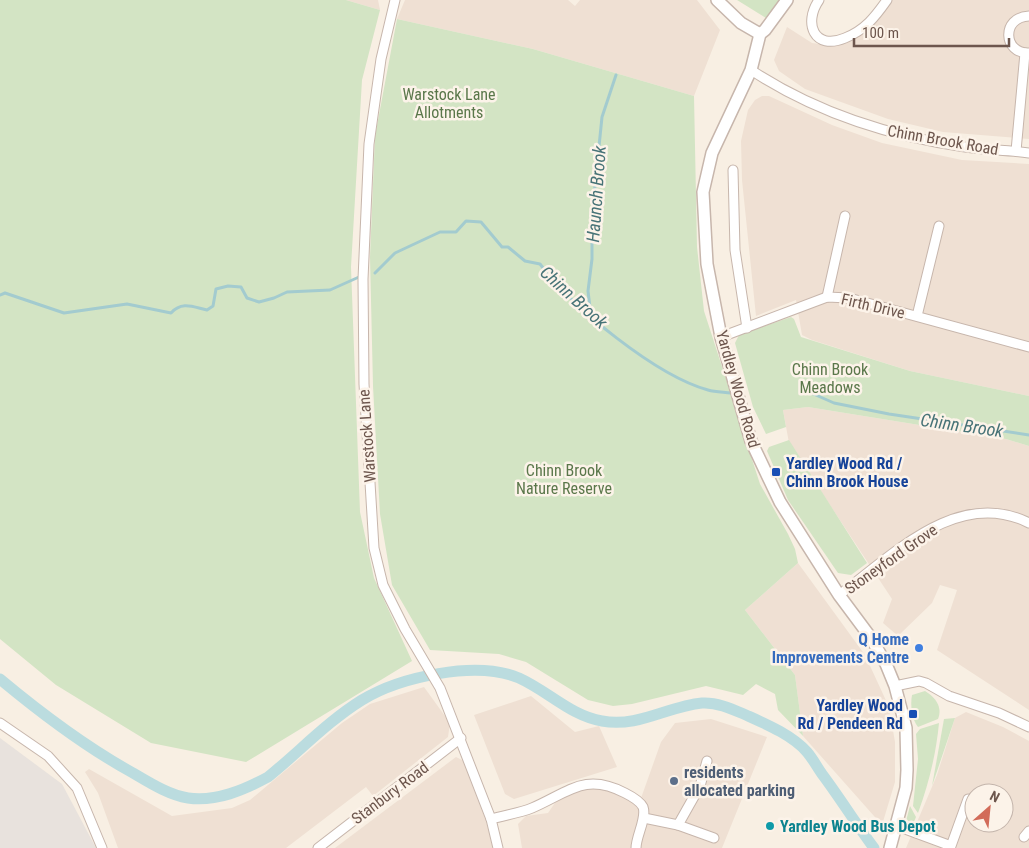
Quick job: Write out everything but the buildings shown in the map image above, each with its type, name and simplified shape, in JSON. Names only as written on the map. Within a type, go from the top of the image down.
[{"type":"street","points":[[387,0],[391,12]]},
{"type":"street","name":"Warstock Lane","points":[[395,0],[381,59],[369,144],[362,303],[364,384],[374,548],[383,585],[405,628],[440,688],[461,738],[491,819],[498,848]]},
{"type":"street","points":[[717,0],[741,24],[760,34]]},
{"type":"street","name":"Yardley Wood Road","points":[[787,0],[760,34],[751,70],[712,153],[703,192],[707,264],[721,337],[750,441],[780,502],[839,595],[871,638],[886,664],[895,686],[906,728],[907,750],[906,788],[891,846]]},
{"type":"street","points":[[819,0],[811,20],[811,29],[816,37],[838,41],[871,22],[887,0]]},
{"type":"street","points":[[1016,151],[1027,53],[1019,52],[1010,44],[1008,32],[1017,18],[1029,16]]},
{"type":"street","name":"Chinn Brook Road","points":[[751,70],[803,99],[852,120],[885,130],[966,147],[1029,153]]},
{"type":"street","points":[[733,170],[736,250],[747,328]]},
{"type":"street","points":[[827,297],[845,216]]},
{"type":"street","points":[[917,316],[939,226]]},
{"type":"street","name":"Firth Drive","points":[[721,337],[827,297],[849,298],[1028,344]]},
{"type":"street","name":"Stoneyford Grove","points":[[839,595],[930,528],[963,515],[991,511],[1013,515],[1029,524]]},
{"type":"street","points":[[895,686],[919,682],[926,683],[949,696],[999,713],[1029,727]]},
{"type":"street","points":[[0,723],[48,756],[77,788],[102,848]]},
{"type":"street","name":"Stanbury Road","points":[[318,848],[461,738]]},
{"type":"street","points":[[678,825],[700,786],[707,761]]},
{"type":"street","points":[[491,819],[532,808],[587,783],[596,782],[617,788],[635,798],[643,807],[644,818],[638,830],[636,848]]},
{"type":"street","points":[[897,826],[951,847],[964,810]]},
{"type":"street","points":[[644,818],[678,825],[714,838]]},
{"type":"shaded area","points":[[346,0],[378,0],[380,10]]},
{"type":"shaded area","points":[[405,0],[568,0],[575,6],[580,0],[697,0],[720,30],[694,96],[533,49],[397,19]]},
{"type":"shaded area","points":[[890,0],[1029,0],[1029,139],[943,132],[888,119],[805,89],[779,71],[774,60],[787,27],[812,43],[828,45],[854,36],[878,20]]},
{"type":"shaded area","points":[[762,96],[769,96],[832,125],[882,143],[962,160],[1029,164],[1029,396],[910,371],[812,340],[802,335],[796,300],[756,316],[742,180],[741,141],[748,110],[755,100]]},
{"type":"shaded area","points":[[808,407],[1006,439],[1029,446],[1029,710],[937,650],[957,590],[940,585],[932,603],[898,636],[883,623],[892,599],[789,443],[783,410]]},
{"type":"shaded area","points":[[798,563],[865,655],[889,707],[895,742],[895,782],[882,825],[803,736],[795,675],[745,610]]},
{"type":"shaded area","points":[[424,687],[450,723],[448,737],[373,796],[366,787],[286,848],[118,848],[98,793],[85,772],[89,769],[172,816],[232,808],[250,800],[342,723],[370,704]]},
{"type":"shaded area","points":[[531,696],[575,732],[599,726],[617,767],[514,799],[505,794],[474,715]]},
{"type":"shaded area","points":[[966,712],[1003,727],[1029,741],[1029,848],[906,848],[937,775],[955,718]]},
{"type":"shaded area","points":[[711,719],[767,737],[722,848],[522,848],[518,824],[526,816],[548,813],[559,797],[598,785],[640,801],[661,742],[675,723]]},
{"type":"shaded area","points":[[0,738],[62,784],[96,848],[0,848]]},
{"type":"shaded area","points":[[456,757],[464,761],[486,821],[493,848],[335,848]]},
{"type":"green space","points":[[0,0],[346,0],[380,10],[362,80],[351,267],[360,512],[374,578],[412,661],[246,762],[151,743],[56,685],[0,639]]},
{"type":"green space","points":[[737,0],[779,0],[773,11],[766,18]]},
{"type":"green space","name":"Chinn Brook Nature Reserve","points":[[397,19],[533,49],[694,96],[697,247],[704,311],[760,484],[788,534],[795,549],[798,563],[745,610],[795,675],[803,736],[778,710],[775,694],[756,684],[743,695],[706,686],[632,704],[613,706],[588,700],[526,662],[499,654],[430,650],[392,585],[380,514],[373,386],[370,257],[375,136]]},
{"type":"green space","name":"Chinn Brook Meadows","points":[[791,317],[794,319],[801,337],[910,371],[1029,396],[1029,446],[1006,439],[808,407],[783,410],[786,427],[766,434],[753,407],[735,343],[739,335]]},
{"type":"green space","points":[[789,440],[867,563],[851,575],[838,573],[788,500],[767,451],[769,447]]},
{"type":"green space","points":[[925,691],[932,696],[939,706],[939,715],[938,719],[918,727],[912,712],[912,695]]},
{"type":"green space","points":[[955,718],[932,786],[944,719]]},
{"type":"green space","points":[[939,723],[926,791],[918,813],[913,806],[918,759],[916,734],[920,729]]},
{"type":"green space","points":[[910,806],[916,817],[911,829],[906,821]]},
{"type":"waterway","name":"Haunch Brook","points":[[591,316],[588,291],[592,259],[592,215],[602,117],[616,75]]},
{"type":"waterway","name":"Chinn Brook","points":[[375,273],[395,253],[440,232],[456,232],[466,221],[481,222],[502,247],[508,247],[525,261],[540,264],[572,300],[616,338],[687,382],[711,391],[731,393]]},
{"type":"waterway","name":"Chinn Brook","points":[[0,295],[5,293],[64,313],[127,304],[171,313],[175,309],[184,306],[207,310],[213,306],[216,289],[228,286],[241,287],[247,298],[259,302],[287,292],[330,290],[359,277]]},
{"type":"waterway","name":"Chinn Brook","points":[[809,392],[834,403],[889,414],[1029,435]]},
{"type":"waterway","points":[[0,679],[64,729],[115,763],[153,785],[181,796],[198,799],[230,794],[259,782],[268,777],[325,727],[362,700],[397,684],[439,674],[460,671],[482,671],[501,673],[519,678],[570,709],[602,721],[628,722],[702,703],[724,706],[770,726],[801,746],[811,757],[874,848]]},
{"type":"place","name":"Yardley Wood Rd / Chinn Brook House","points":[[776,472]]},
{"type":"place","name":"Q Home Improvements Centre","points":[[919,648]]},
{"type":"place","name":"Yardley Wood Rd / Pendeen Rd","points":[[913,714]]},
{"type":"place","name":"residents allocated parking","points":[[674,781]]},
{"type":"place","name":"Yardley Wood Bus Depot","points":[[770,826]]},
{"type":"park label","name":"Warstock Lane Allotments","points":[[449,103]]}]
